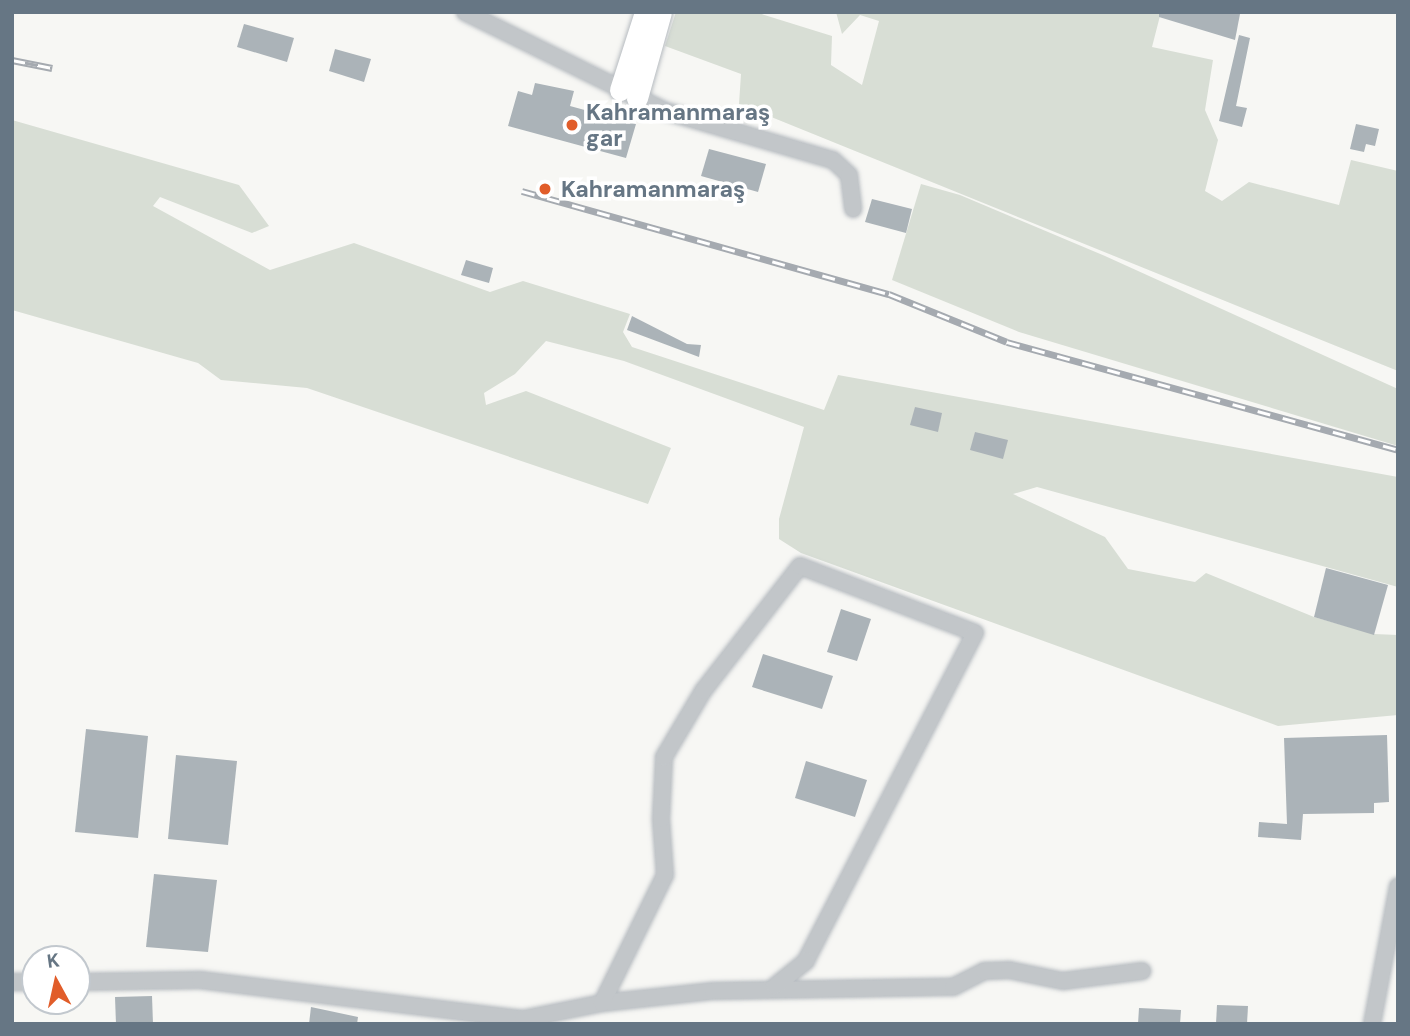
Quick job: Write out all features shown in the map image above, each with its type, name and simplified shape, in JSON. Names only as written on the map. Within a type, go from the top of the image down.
[{"type":"main road","points":[[628,94],[645,12]]},
{"type":"main road","points":[[628,94],[661,12]]},
{"type":"street","points":[[465,12],[492,18],[628,94],[665,111],[833,160],[849,175],[853,209]]},
{"type":"street","points":[[602,1003],[665,876],[661,819],[664,757],[703,691],[800,566],[975,633],[806,961],[775,986]]},
{"type":"street","points":[[1372,1024],[1398,886]]},
{"type":"street","points":[[91,982],[200,980],[522,1021],[602,1003],[775,986],[953,987],[984,971],[1009,970],[1063,981],[1142,971]]},
{"type":"shaded area","points":[[676,12],[755,12],[832,36],[831,65],[862,85],[879,21],[860,15],[842,34],[836,12],[1161,12],[1152,47],[1213,60],[1205,110],[1218,140],[1205,191],[1222,201],[1249,182],[1339,205],[1351,160],[1398,171],[1398,371],[739,104],[741,74],[665,46]]},
{"type":"shaded area","points":[[12,120],[239,185],[269,226],[252,233],[160,197],[153,206],[270,270],[354,243],[490,292],[523,281],[630,314],[623,332],[632,347],[824,410],[838,375],[1398,477],[1398,587],[1037,487],[1013,494],[1105,537],[1128,569],[1195,582],[1206,573],[1314,617],[1374,634],[1398,635],[1398,715],[1278,726],[801,553],[779,539],[779,519],[804,427],[624,361],[546,341],[515,374],[484,393],[486,405],[526,391],[671,448],[648,504],[307,388],[221,380],[198,363],[12,310]]},
{"type":"shaded area","points":[[921,184],[960,195],[1105,256],[1398,389],[1398,446],[1019,332],[892,280]]},
{"type":"building","points":[[1159,12],[1240,14],[1235,40],[1159,17]]},
{"type":"building","points":[[244,24],[294,38],[287,62],[237,47]]},
{"type":"building","points":[[1239,35],[1250,38],[1236,106],[1247,108],[1242,127],[1219,121]]},
{"type":"building","points":[[335,49],[371,59],[364,82],[329,71]]},
{"type":"building","name":"Kahramanmaraş gar","points":[[535,83],[574,91],[570,106],[636,124],[626,158],[508,126],[518,91],[532,95]]},
{"type":"building","points":[[1356,124],[1379,129],[1375,146],[1366,144],[1364,152],[1350,149]]},
{"type":"building","points":[[709,149],[766,164],[758,192],[701,176]]},
{"type":"building","points":[[872,199],[912,209],[906,233],[865,222]]},
{"type":"building","points":[[466,260],[493,268],[489,283],[461,275]]},
{"type":"building","points":[[632,316],[687,344],[701,345],[699,357],[627,330]]},
{"type":"building","points":[[915,407],[942,413],[938,432],[910,425]]},
{"type":"building","points":[[975,432],[1008,440],[1003,459],[970,450]]},
{"type":"building","points":[[1326,568],[1388,585],[1374,635],[1314,617]]},
{"type":"building","points":[[841,609],[871,619],[857,661],[827,652]]},
{"type":"building","points":[[763,654],[833,676],[822,709],[752,687]]},
{"type":"building","points":[[86,729],[148,736],[138,838],[75,832]]},
{"type":"building","points":[[1387,735],[1389,802],[1374,803],[1374,813],[1303,814],[1301,840],[1258,837],[1259,822],[1287,824],[1284,738]]},
{"type":"building","points":[[176,755],[237,761],[228,845],[168,839]]},
{"type":"building","points":[[806,761],[867,780],[855,817],[795,798]]},
{"type":"building","points":[[154,874],[217,880],[208,952],[146,947]]},
{"type":"building","points":[[152,996],[153,1024],[116,1024],[115,997]]},
{"type":"building","points":[[1217,1005],[1248,1006],[1247,1024],[1216,1024]]},
{"type":"building","points":[[311,1007],[358,1017],[357,1024],[309,1024]]},
{"type":"building","points":[[1139,1008],[1181,1010],[1180,1024],[1138,1024]]},
{"type":"railway","points":[[12,60],[52,68]]},
{"type":"railway","points":[[522,191],[889,294],[1007,342],[1398,450]]},
{"type":"place","name":"Kahramanmaraş gar","points":[[572,125]]},
{"type":"place","name":"Kahramanmaraş","points":[[545,189]]}]
